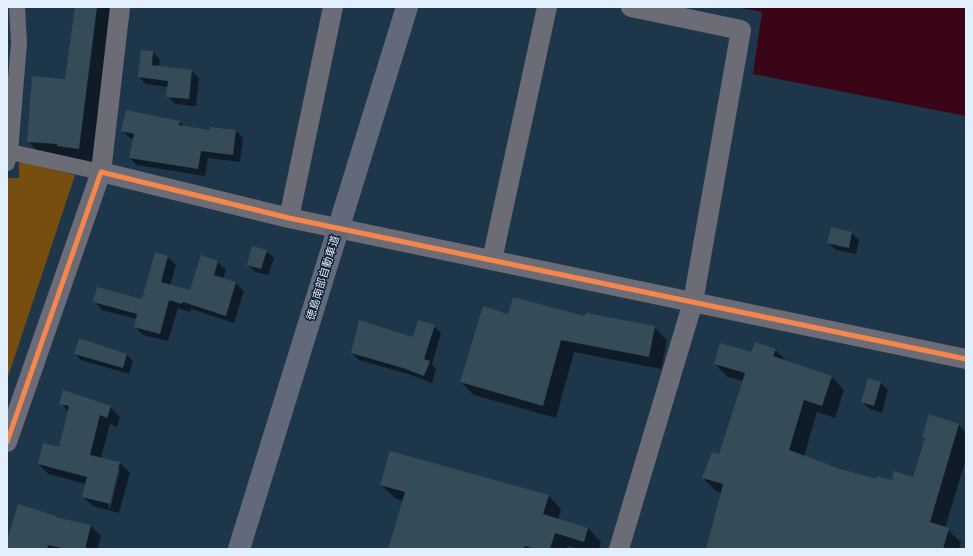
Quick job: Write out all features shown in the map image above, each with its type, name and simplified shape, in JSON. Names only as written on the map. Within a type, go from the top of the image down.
[{"type":"highway","name":"徳島南部自動車道","points":[[239,549],[408,7]]},
{"type":"street","points":[[17,7],[19,43],[8,158],[101,172],[289,218],[966,359]]},
{"type":"street","points":[[7,442],[101,172],[120,7]]},
{"type":"street","points":[[289,218],[333,7]]},
{"type":"street","points":[[492,260],[548,7]]},
{"type":"street","points":[[619,549],[693,302],[741,30],[631,7]]},
{"type":"shaded area","points":[[737,7],[966,7],[966,116],[753,74],[762,12]]},
{"type":"shaded area","points":[[19,161],[75,175],[7,380],[7,178],[19,178]]},
{"type":"building","points":[[75,7],[97,7],[79,149],[57,146],[57,144],[27,142],[32,76],[65,79]]},
{"type":"building","points":[[141,50],[153,51],[152,65],[192,70],[189,99],[166,97],[168,81],[138,77]]},
{"type":"building","points":[[126,110],[180,121],[179,125],[210,130],[210,127],[236,130],[233,155],[201,151],[198,169],[129,158],[134,134],[121,131]]},
{"type":"building","points":[[831,227],[852,232],[849,248],[827,243]]},
{"type":"building","points":[[252,246],[267,250],[261,269],[247,265]]},
{"type":"building","points":[[155,252],[168,256],[161,282],[190,290],[201,255],[218,261],[214,275],[236,282],[226,316],[183,302],[182,304],[169,300],[160,334],[134,327],[137,314],[93,302],[97,287],[142,299]]},
{"type":"building","points":[[513,297],[585,316],[586,313],[655,326],[649,357],[561,340],[543,406],[460,382],[483,306],[508,314]]},
{"type":"building","points":[[359,320],[413,337],[418,320],[435,325],[424,359],[430,361],[424,376],[403,368],[351,353]]},
{"type":"building","points":[[79,338],[127,354],[123,368],[74,354]]},
{"type":"building","points":[[755,342],[776,349],[773,356],[832,376],[822,406],[804,400],[789,450],[838,468],[876,479],[877,476],[892,480],[894,471],[913,477],[925,438],[922,437],[929,414],[959,424],[930,522],[949,528],[943,549],[706,549],[723,484],[702,478],[712,452],[719,454],[745,373],[714,364],[720,343],[751,352]]},
{"type":"building","points":[[868,378],[881,382],[874,406],[861,402]]},
{"type":"building","points":[[63,390],[111,406],[107,418],[100,415],[90,455],[120,462],[110,504],[82,497],[87,477],[38,464],[43,443],[59,447],[69,406],[59,404]]},
{"type":"building","points":[[390,451],[549,495],[543,514],[588,528],[584,542],[555,533],[550,549],[536,549],[525,546],[524,549],[388,549],[405,492],[380,485]]},
{"type":"building","points":[[18,504],[56,517],[91,525],[85,549],[66,549],[48,545],[47,549],[7,549],[7,541]]},
{"type":"cycle path","points":[[7,442],[101,172],[289,218],[966,359]]}]
